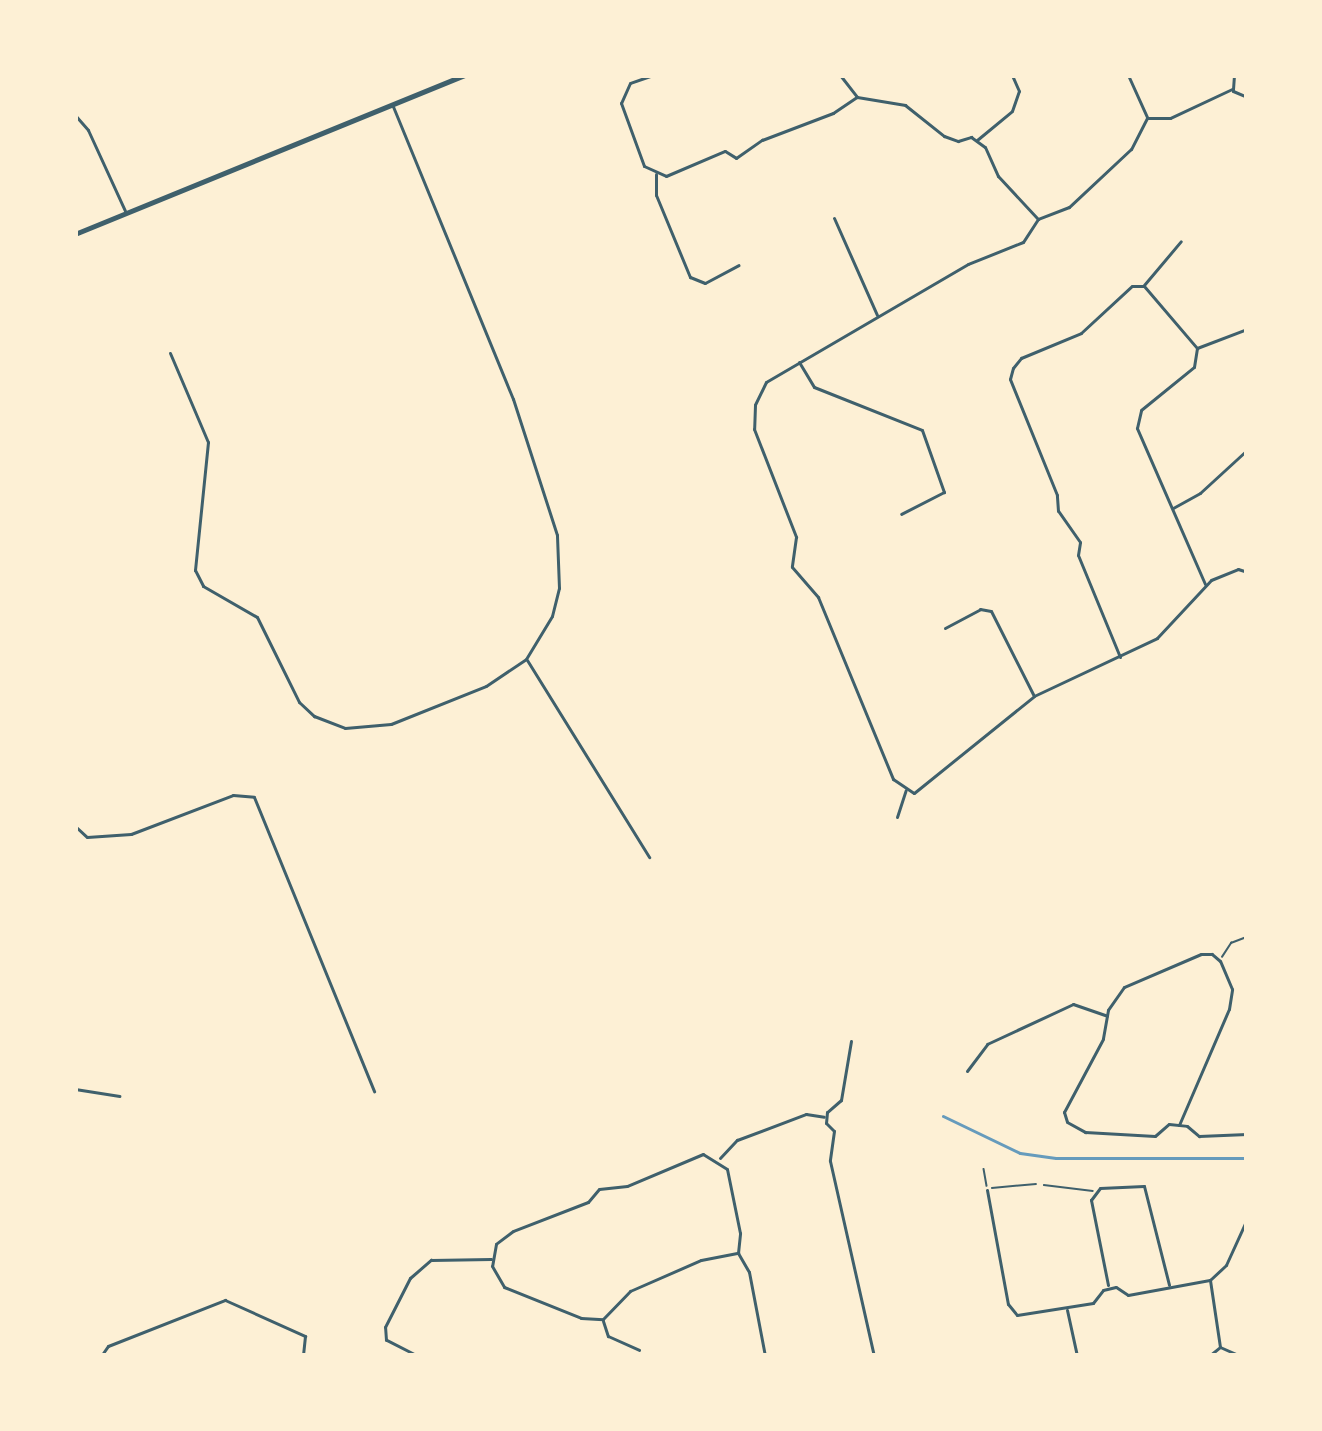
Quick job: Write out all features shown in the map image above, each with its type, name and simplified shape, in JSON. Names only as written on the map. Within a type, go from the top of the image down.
[{"type":"street","points":[[75,234],[464,75]]},
{"type":"street","points":[[653,75],[630,83],[621,103],[644,166],[656,174],[678,174],[725,151],[736,158],[762,140],[833,113],[857,97]]},
{"type":"street","points":[[840,75],[857,97],[905,105],[944,136],[976,141],[1012,111],[1019,91],[1012,75]]},
{"type":"street","points":[[1128,75],[1147,118],[1138,142],[1069,207],[1038,219],[1023,242],[968,264],[766,382],[755,405],[754,429],[796,538],[792,567],[818,597],[893,778],[906,790],[925,789],[1034,696],[1157,638],[1206,585],[1238,569],[1247,572]]},
{"type":"street","points":[[1232,89],[1234,75]]},
{"type":"street","points":[[1147,118],[1171,118],[1232,89]]},
{"type":"street","points":[[1232,89],[1247,97]]},
{"type":"street","points":[[170,353],[208,442],[195,570],[203,586],[257,617],[299,702],[314,716],[345,728],[392,724],[486,686],[526,658],[541,641],[560,588],[557,535],[513,400],[393,104]]},
{"type":"street","points":[[75,116],[95,144],[126,213]]},
{"type":"street","points":[[976,141],[998,176],[1038,219]]},
{"type":"street","points":[[656,174],[656,195],[690,277],[705,284],[739,265]]},
{"type":"street","points":[[834,218],[878,316]]},
{"type":"street","points":[[1144,286],[1160,260],[1181,242]]},
{"type":"street","points":[[1120,658],[1078,555],[1080,542],[1058,511],[1057,495],[1010,379],[1021,358],[1081,333],[1132,286],[1144,286],[1197,348],[1194,368],[1141,410],[1136,428],[1206,585]]},
{"type":"street","points":[[1197,348],[1247,329]]},
{"type":"street","points":[[799,362],[814,387],[922,430],[944,492],[901,514]]},
{"type":"street","points":[[1172,508],[1200,493],[1247,450]]},
{"type":"street","points":[[945,628],[980,609],[991,611],[1034,696]]},
{"type":"street","points":[[526,658],[649,857]]},
{"type":"street","points":[[897,817],[906,790]]},
{"type":"street","points":[[75,826],[87,837],[130,834],[233,795],[254,797],[374,1091]]},
{"type":"street","points":[[1179,1125],[1232,989],[1220,961],[1201,954],[1124,987],[1106,1016],[1102,1039],[1064,1112],[1067,1122],[1085,1132],[1155,1136],[1169,1124],[1199,1136],[1247,1134]]},
{"type":"street","points":[[967,1071],[987,1044],[1073,1004],[1106,1016]]},
{"type":"street","points":[[826,1117],[841,1100],[851,1041]]},
{"type":"street","points":[[75,1089],[119,1096]]},
{"type":"street","points":[[719,1160],[737,1141],[754,1134],[806,1114],[826,1117]]},
{"type":"street","points":[[826,1117],[836,1142],[830,1161],[874,1356]]},
{"type":"street","points":[[738,1253],[701,1260],[630,1291],[603,1319],[581,1318],[504,1287],[493,1260],[496,1244],[588,1202],[598,1189],[627,1186],[703,1154],[719,1160],[731,1190],[738,1253],[749,1272],[765,1356]]},
{"type":"street","points":[[1109,1289],[1090,1200],[1096,1193],[1144,1186],[1169,1286]]},
{"type":"street","points":[[987,1190],[1008,1304],[1017,1315],[1093,1303],[1109,1289]]},
{"type":"street","points":[[1109,1289],[1128,1295],[1210,1280],[1226,1265],[1247,1219]]},
{"type":"street","points":[[418,1356],[386,1340],[385,1328],[410,1278],[431,1260],[493,1260]]},
{"type":"street","points":[[1210,1280],[1220,1347]]},
{"type":"street","points":[[101,1356],[108,1346],[225,1300],[304,1336],[304,1356]]},
{"type":"street","points":[[1067,1308],[1077,1356]]},
{"type":"street","points":[[603,1319],[608,1336],[639,1350]]},
{"type":"street","points":[[1209,1356],[1220,1347]]},
{"type":"street","points":[[1220,1347],[1240,1356]]},
{"type":"lane","points":[[1220,961],[1232,943],[1247,937]]},
{"type":"lane","points":[[984,1168],[987,1190],[1036,1184]]},
{"type":"lane","points":[[1044,1185],[1086,1187],[1096,1193]]},
{"type":"waterway","points":[[943,1116],[1020,1153],[1056,1158],[1247,1158]]}]
